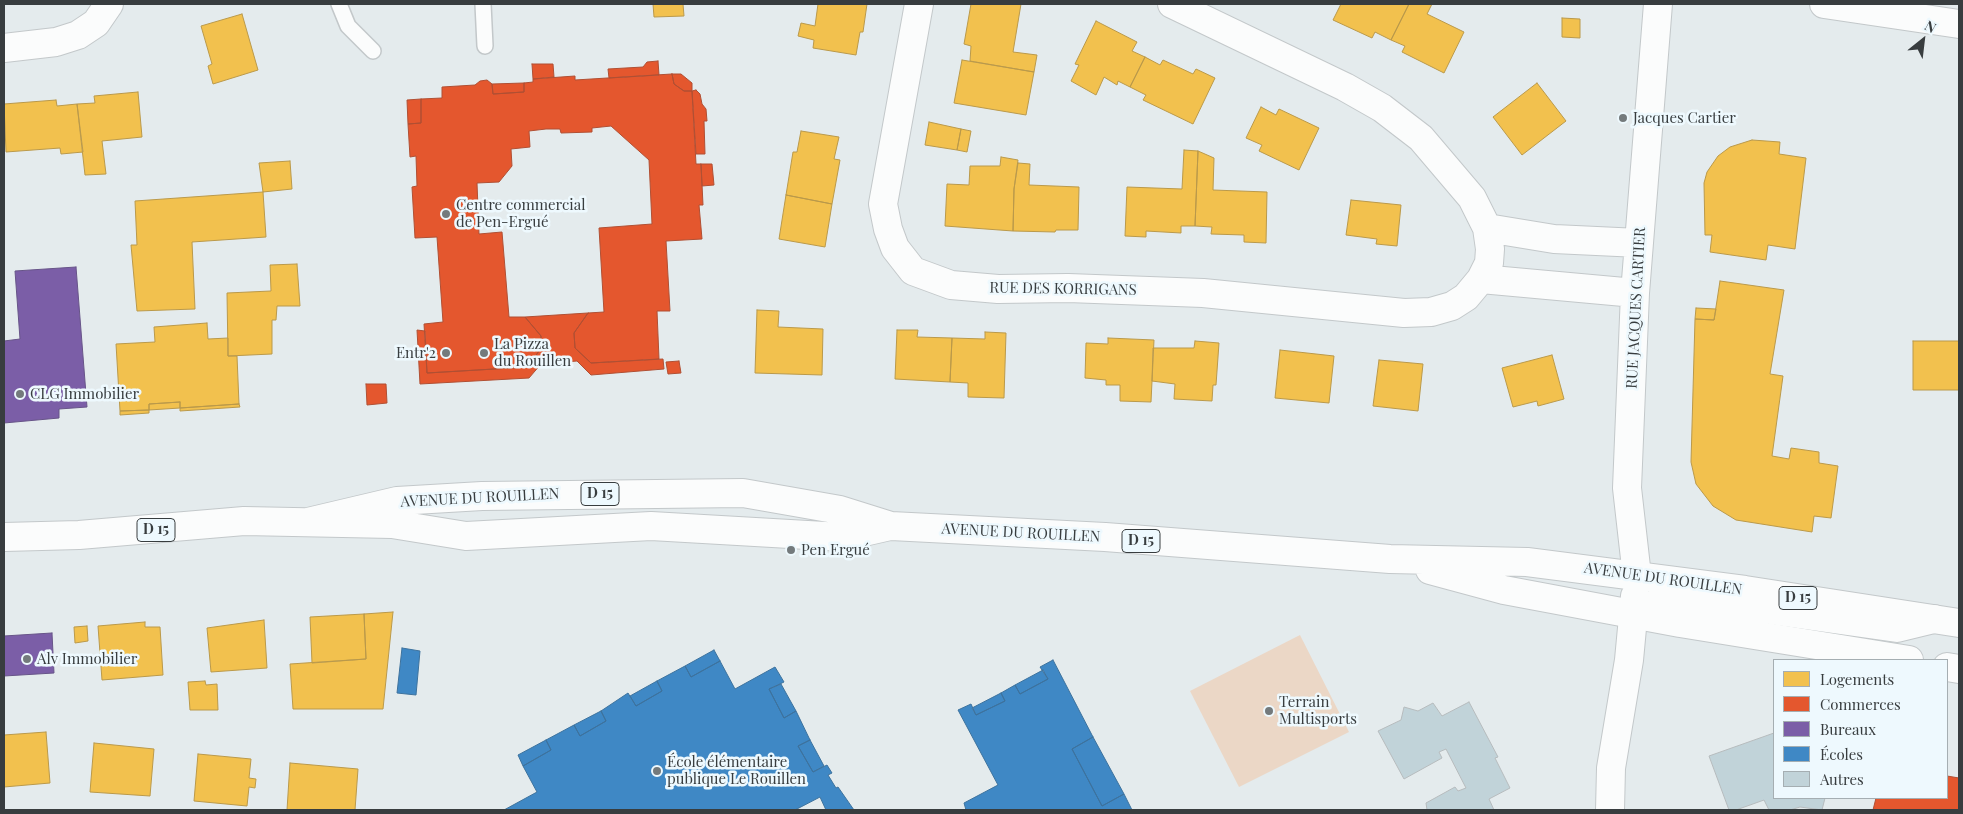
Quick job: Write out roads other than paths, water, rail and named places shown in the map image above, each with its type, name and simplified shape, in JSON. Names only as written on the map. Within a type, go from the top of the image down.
[{"type":"main road","points":[[4,48],[56,42],[78,35],[96,23],[109,4]]},
{"type":"main road","name":"RUE DES KORRIGANS","points":[[918,4],[883,204],[888,230],[895,248],[913,271],[951,285],[989,289],[1068,288],[1203,293],[1404,313],[1431,312],[1452,306],[1466,298],[1481,279],[1489,263],[1490,248],[1487,228],[1472,198],[1426,144],[1382,108],[1345,88],[1172,4]]},
{"type":"main road","name":"RUE JACQUES CARTIER","points":[[1610,810],[1611,768],[1629,660],[1637,576],[1628,488],[1635,293],[1658,4]]},
{"type":"main road","points":[[1824,4],[1959,24]]},
{"type":"main road","points":[[1487,228],[1554,239],[1638,243]]},
{"type":"main road","points":[[1481,279],[1635,293]]},
{"type":"main road","name":"AVENUE DU ROUILLEN","points":[[308,522],[397,502],[492,496],[743,493],[840,510],[891,526],[1105,538],[1390,559],[1527,562],[1947,621]]},
{"type":"main road","name":"AVENUE DU ROUILLEN","points":[[4,537],[115,533],[244,521],[410,526],[466,536],[651,526],[842,537],[891,526]]},
{"type":"main road","name":"AVENUE DU ROUILLEN","points":[[1390,559],[1504,590],[1680,623],[1902,659]]},
{"type":"main road","name":"AVENUE DU ROUILLEN","points":[[1633,613],[1664,601],[1692,599],[1897,628],[1947,621]]},
{"type":"lane","points":[[339,4],[348,26],[373,51]]},
{"type":"lane","points":[[483,4],[485,46]]},
{"type":"place","name":"Jacques Cartier","points":[[1623,118]]},
{"type":"place","name":"Centre commercial de Pen-Ergué","points":[[446,214]]},
{"type":"place","name":"Entr'2","points":[[446,353]]},
{"type":"place","name":"La Pizza du Rouillen","points":[[484,353]]},
{"type":"place","name":"CLG Immobilier","points":[[20,394]]},
{"type":"place","name":"Pen Ergué","points":[[791,550]]},
{"type":"place","name":"Alv Immobilier","points":[[27,659]]},
{"type":"place","name":"Terrain Multisports","points":[[1269,711]]},
{"type":"place","name":"École élémentaire publique Le Rouillen","points":[[657,771]]}]
